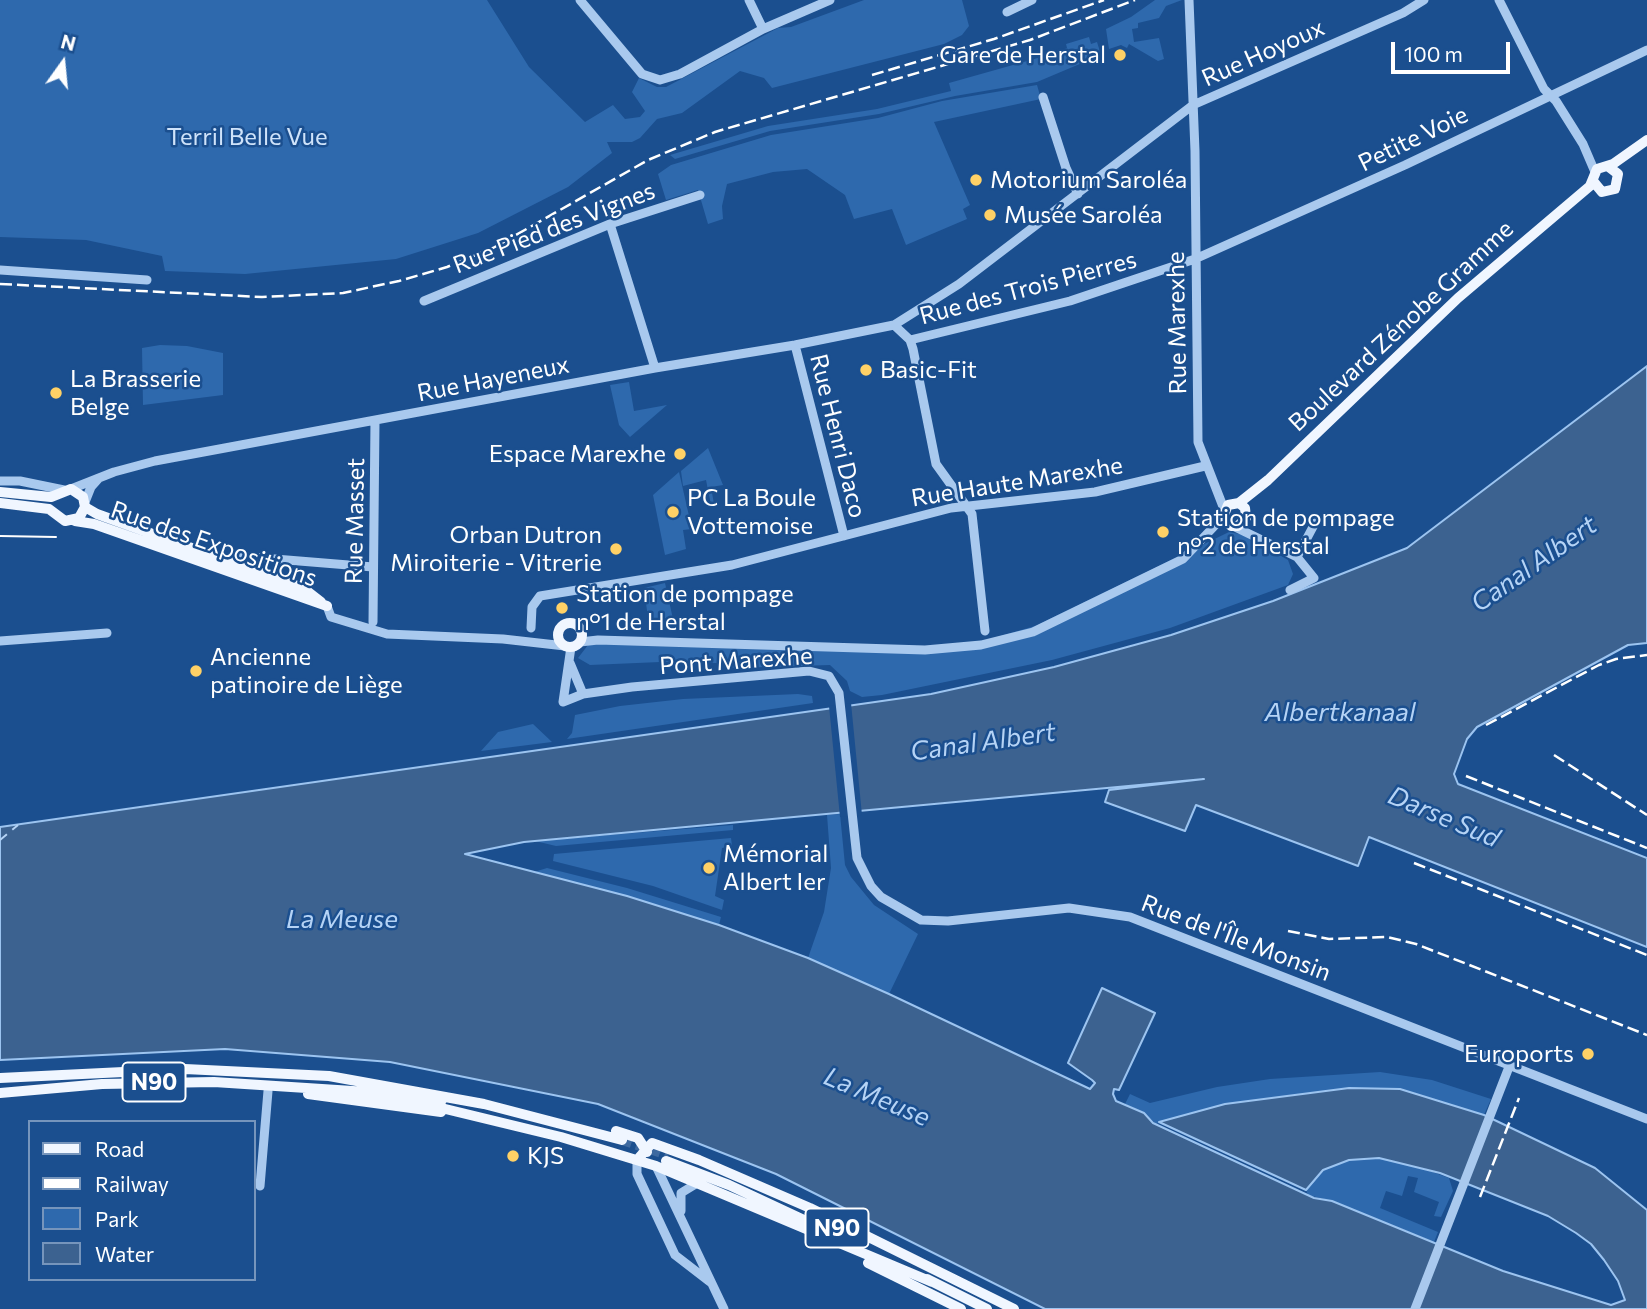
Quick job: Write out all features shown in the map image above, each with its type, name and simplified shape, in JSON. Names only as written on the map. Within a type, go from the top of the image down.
[{"type":"main road","name":"Boulevard Zénobe Gramme","points":[[1229,508],[1268,480],[1458,298],[1594,177],[1647,140]]},
{"type":"main road","points":[[1594,177],[1602,192],[1615,189],[1618,174],[1609,167]]},
{"type":"main road","points":[[55,513],[53,501],[64,491]]},
{"type":"main road","points":[[0,492],[80,493],[85,504],[82,515],[75,521],[65,521],[55,513],[38,506],[0,503]]},
{"type":"main road","name":"Rue des Expositions","points":[[85,504],[97,514],[303,588],[327,606]]},
{"type":"main road","points":[[1229,508],[1247,512],[1240,524],[1227,524],[1229,508]]},
{"type":"main road","name":"Rue des Expositions","points":[[75,521],[94,524],[327,606]]},
{"type":"main road","name":"N90","points":[[0,1079],[69,1072],[245,1070],[329,1076],[398,1086],[527,1113],[621,1143],[479,1109],[348,1090],[191,1082],[102,1084],[0,1093]]},
{"type":"main road","points":[[398,1086],[454,1091],[529,1107],[635,1137],[645,1149],[699,1182],[932,1282]]},
{"type":"main road","points":[[20,1091],[41,1095],[181,1089],[268,1091],[366,1100],[482,1118]]},
{"type":"main road","points":[[348,1090],[454,1110],[637,1160],[663,1161]]},
{"type":"main road","name":"N90","points":[[645,1149],[654,1143],[747,1179],[1014,1309]]},
{"type":"main road","points":[[637,1160],[645,1149]]},
{"type":"main road","name":"N90","points":[[663,1161],[763,1200],[987,1309]]},
{"type":"main road","name":"N90","points":[[663,1161],[763,1194],[1004,1309]]},
{"type":"main road","name":"N90","points":[[807,1230],[961,1309]]},
{"type":"street","points":[[580,0],[642,74],[660,80],[680,74],[763,29],[830,0]]},
{"type":"street","points":[[749,0],[763,29]]},
{"type":"street","points":[[1007,12],[1032,0]]},
{"type":"street","name":"Rue Marexhe","points":[[1189,0],[1199,442],[1205,466],[1229,508]]},
{"type":"street","name":"Rue Hoyoux","points":[[894,325],[959,284],[1193,105],[1403,13],[1424,0]]},
{"type":"street","points":[[1499,0],[1550,94],[1583,144],[1594,177]]},
{"type":"street","name":"Petite Voie","points":[[1195,259],[1393,171],[1647,50]]},
{"type":"street","points":[[1043,97],[1066,168],[1078,194]]},
{"type":"street","name":"Rue Pied des Vignes","points":[[424,301],[610,224],[700,195]]},
{"type":"street","points":[[610,224],[655,368]]},
{"type":"street","name":"Rue des Trois Pierres","points":[[910,340],[1070,300],[1195,259]]},
{"type":"street","points":[[0,270],[147,280]]},
{"type":"street","points":[[894,325],[910,340],[936,464],[972,514],[985,631]]},
{"type":"street","name":"Rue Hayeneux","points":[[64,491],[155,461],[894,325]]},
{"type":"street","name":"Rue Henri Daco","points":[[795,345],[844,536]]},
{"type":"street","name":"Rue Masset","points":[[373,622],[376,421]]},
{"type":"street","name":"Rue Haute Marexhe","points":[[531,628],[532,607],[540,596],[732,565],[968,505],[1095,492],[1205,466]]},
{"type":"street","points":[[85,504],[91,487],[100,477]]},
{"type":"street","points":[[0,481],[64,491]]},
{"type":"street","points":[[327,606],[331,617],[387,634],[572,645],[598,640],[925,650],[981,645],[1033,632],[1183,559],[1229,508]]},
{"type":"street","points":[[1297,557],[1315,523]]},
{"type":"street","points":[[1240,524],[1297,557],[1314,578],[1290,590]]},
{"type":"street","points":[[226,561],[238,556],[373,567]]},
{"type":"street","points":[[0,641],[107,633]]},
{"type":"street","points":[[572,645],[570,663],[583,694]]},
{"type":"street","name":"Pont Marexhe","points":[[570,663],[563,702],[583,694],[809,671],[829,676],[839,696],[851,819]]},
{"type":"street","name":"Rue de l'Île Monsin","points":[[851,819],[854,848],[871,886],[881,897],[921,920],[948,921],[1069,908],[1130,917],[1647,1119]]},
{"type":"street","points":[[1415,1309],[1509,1067]]},
{"type":"street","points":[[260,1186],[268,1091]]},
{"type":"street","points":[[637,1160],[637,1174],[675,1255],[712,1283]]},
{"type":"street","points":[[663,1161],[683,1220],[724,1309]]},
{"type":"street","points":[[683,1220],[680,1196],[685,1188],[699,1182]]},
{"type":"green space","name":"Terril Belle Vue","points":[[0,0],[487,0],[529,67],[585,122],[613,105],[625,119],[640,117],[645,111],[632,92],[639,78],[657,87],[666,87],[778,28],[791,27],[864,0],[962,0],[969,26],[962,35],[944,44],[772,88],[764,78],[740,71],[682,113],[657,119],[640,138],[632,142],[607,142],[612,153],[568,187],[478,233],[396,259],[245,274],[165,271],[162,256],[86,240],[0,237]]},
{"type":"green space","points":[[1155,0],[1182,0],[1166,6],[1159,18],[1138,23],[1138,28],[1132,29],[1134,42],[1159,38],[1164,59],[1158,61],[1129,44],[1127,48],[1121,45],[1109,49],[1106,29],[1131,17]]},
{"type":"green space","points":[[1089,37],[1091,44],[1097,42],[1101,55],[1037,82],[955,96],[879,114],[770,131],[675,159],[670,155],[768,126],[877,109],[951,91],[949,83],[1052,54],[1067,48],[1066,44]]},
{"type":"green space","points":[[1037,85],[1041,99],[934,122],[970,205],[963,209],[967,219],[906,245],[892,209],[854,219],[845,195],[807,169],[773,172],[727,184],[722,206],[723,219],[708,224],[698,190],[666,200],[658,174],[671,165],[771,135],[878,118],[942,101]]},
{"type":"green space","points":[[160,345],[187,346],[223,353],[223,395],[143,405],[142,348]]},
{"type":"green space","points":[[629,382],[634,411],[667,405],[630,437],[619,425],[610,385]]},
{"type":"green space","points":[[708,448],[723,485],[711,487],[714,504],[711,505],[706,480],[683,486],[681,471]]},
{"type":"green space","name":"PC La Boule Vottemoise","points":[[679,472],[692,529],[683,530],[686,549],[665,555],[653,495]]},
{"type":"green space","points":[[1229,532],[1245,535],[1288,560],[1293,574],[1288,585],[1170,628],[1052,660],[882,695],[862,697],[850,691],[847,681],[830,665],[733,668],[730,664],[684,661],[590,665],[578,658],[588,645],[643,638],[923,647],[983,641],[1035,626]]},
{"type":"green space","points":[[665,583],[673,619],[648,618],[644,588]]},
{"type":"green space","points":[[798,694],[812,696],[813,703],[567,739],[572,733],[575,715],[620,706],[683,699]]},
{"type":"green space","points":[[533,724],[552,742],[481,751],[498,732]]},
{"type":"green space","points":[[840,814],[845,865],[851,877],[874,905],[918,934],[889,994],[808,958],[824,912],[831,868],[827,815]]},
{"type":"green space","points":[[733,825],[733,830],[556,846],[535,841]]},
{"type":"green space","points":[[731,838],[732,846],[722,848],[715,896],[724,900],[722,910],[653,886],[553,861],[554,854]]},
{"type":"green space","points":[[547,868],[627,888],[721,917],[719,925],[534,872]]},
{"type":"green space","points":[[1380,1072],[1432,1080],[1491,1099],[1484,1115],[1400,1089],[1349,1088],[1225,1104],[1156,1124],[1144,1113],[1125,1104],[1130,1094],[1150,1103],[1217,1087],[1270,1079]]},
{"type":"green space","points":[[1379,1158],[1411,1164],[1449,1178],[1453,1191],[1441,1217],[1434,1216],[1439,1202],[1414,1192],[1418,1178],[1408,1176],[1402,1196],[1386,1191],[1380,1208],[1438,1232],[1434,1242],[1332,1201],[1308,1195],[1306,1190],[1323,1170],[1349,1160]]},
{"type":"water","name":"La Meuse","points":[[1647,366],[1647,643],[1628,645],[1477,727],[1467,739],[1454,774],[1458,784],[1647,858],[1647,947],[1369,837],[1358,866],[1196,805],[1185,831],[1105,802],[1109,790],[1204,779],[524,842],[465,854],[627,896],[719,925],[808,958],[1090,1089],[1095,1083],[1068,1063],[1102,988],[1155,1013],[1119,1090],[1114,1089],[1116,1101],[1144,1113],[1153,1123],[1314,1198],[1332,1201],[1503,1271],[1611,1305],[1625,1300],[1618,1281],[1604,1260],[1591,1244],[1576,1233],[1548,1216],[1440,1173],[1379,1158],[1349,1160],[1323,1170],[1306,1190],[1159,1122],[1225,1104],[1349,1088],[1400,1089],[1484,1115],[1595,1168],[1647,1210],[1647,1309],[1045,1309],[776,1174],[598,1104],[390,1062],[225,1049],[0,1060],[0,827],[931,694],[1054,667],[1171,635],[1273,601],[1407,548]]},
{"type":"pier","points":[[851,703],[862,815],[840,817],[829,706]]},
{"type":"ferry route","points":[[0,840],[18,825]]},
{"type":"tunnel","points":[[622,1140],[668,1155]]},
{"type":"tram line","points":[[0,536],[56,537]]},
{"type":"railway","points":[[872,75],[994,39],[1104,0]]},
{"type":"railway","points":[[0,284],[262,297],[343,293],[399,281],[447,267],[493,248],[648,160],[715,132],[1030,40],[1135,0]]},
{"type":"railway","points":[[1486,725],[1599,665],[1616,659],[1647,655]]},
{"type":"railway","points":[[1554,755],[1647,815]]},
{"type":"railway","points":[[1466,776],[1647,848]]},
{"type":"railway","points":[[1414,863],[1647,955]]},
{"type":"railway","points":[[1288,931],[1329,939],[1387,937],[1416,944],[1647,1035]]},
{"type":"railway","points":[[1480,1197],[1519,1098]]},
{"type":"place","name":"Gare de Herstal","points":[[1120,55]]},
{"type":"place","name":"Motorium Saroléa","points":[[976,180]]},
{"type":"place","name":"Musée Saroléa","points":[[990,215]]},
{"type":"place","name":"Basic-Fit","points":[[866,370]]},
{"type":"place","name":"La Brasserie Belge","points":[[56,393]]},
{"type":"place","name":"Espace Marexhe","points":[[680,454]]},
{"type":"place","name":"PC La Boule Vottemoise","points":[[673,512]]},
{"type":"place","name":"Station de pompage n°2 de Herstal","points":[[1163,532]]},
{"type":"place","name":"Orban Dutron Miroiterie - Vitrerie","points":[[616,549]]},
{"type":"place","name":"Station de pompage n°1 de Herstal","points":[[562,608]]},
{"type":"place","name":"Ancienne patinoire de Liège","points":[[196,671]]},
{"type":"place","name":"Mémorial Albert Ier","points":[[709,868]]},
{"type":"place","name":"Euroports","points":[[1588,1054]]},
{"type":"place","name":"KJS","points":[[513,1156]]},
{"type":"water label","name":"Canal Albert","points":[[1534,564]]},
{"type":"water label","name":"Albertkanaal","points":[[1340,712]]},
{"type":"water label","name":"Canal Albert","points":[[983,742]]},
{"type":"water label","name":"Darse Sud","points":[[1444,817]]}]
